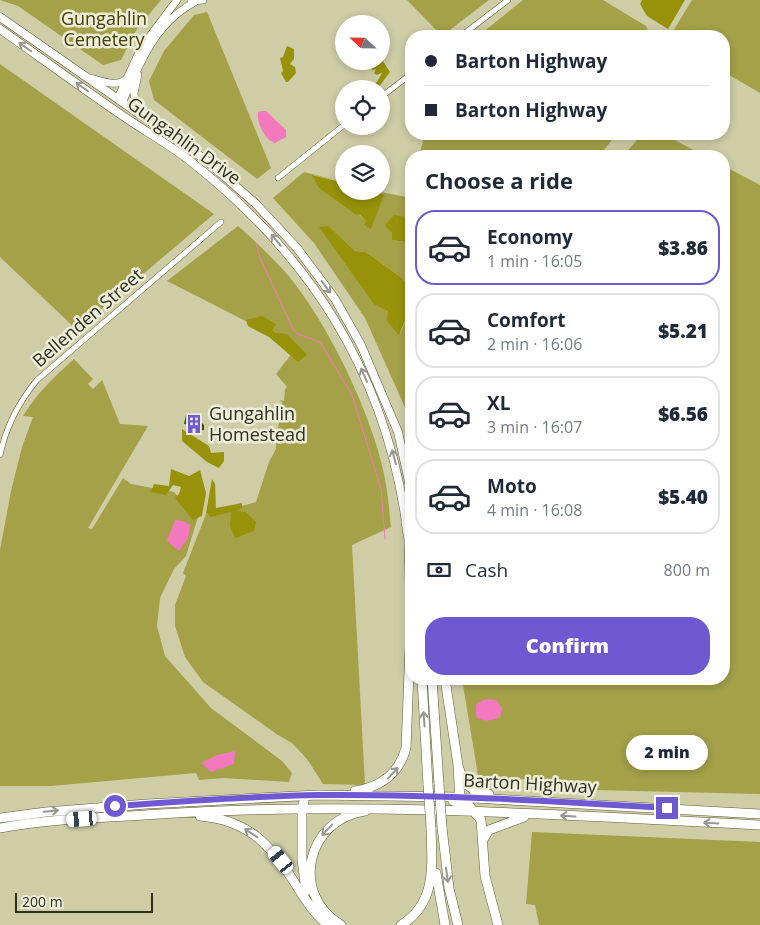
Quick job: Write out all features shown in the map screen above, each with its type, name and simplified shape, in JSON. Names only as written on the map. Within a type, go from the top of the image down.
[{"type":"highway","points":[[332,796],[370,788],[380,784],[395,771],[405,753],[409,685]]},
{"type":"highway","points":[[422,685],[431,828],[438,890],[446,925]]},
{"type":"highway","points":[[432,685],[442,827],[449,888],[458,925]]},
{"type":"highway","points":[[446,685],[458,765],[461,800],[457,807],[449,811]]},
{"type":"highway","points":[[458,765],[465,782],[480,793],[639,806]]},
{"type":"highway","points":[[314,796],[307,798],[302,807],[302,859],[305,886],[311,901],[327,924]]},
{"type":"highway","points":[[0,818],[46,812],[147,804],[314,796],[431,796],[461,800],[475,812],[483,825],[485,876],[498,925]]},
{"type":"highway","name":"Barton Highway","points":[[461,800],[639,806],[760,814]]},
{"type":"highway","name":"Barton Highway","points":[[0,828],[51,821],[302,807],[475,812],[760,825]]},
{"type":"highway","points":[[341,925],[322,908],[311,885],[311,860],[320,839],[336,822],[354,814],[369,811],[406,812],[423,810]]},
{"type":"highway","points":[[483,843],[485,834],[489,830],[531,815]]},
{"type":"highway","points":[[115,817],[201,816],[218,818],[239,825],[259,838],[272,850],[312,910],[327,924]]},
{"type":"highway","points":[[401,925],[418,911],[429,891],[432,875],[431,828]]},
{"type":"main road","points":[[86,77],[116,84],[122,83],[144,44],[176,0]]},
{"type":"main road","points":[[115,110],[146,51],[165,24],[192,1],[203,0]]},
{"type":"main road","name":"Gungahlin Drive","points":[[0,17],[207,161],[256,204],[297,248],[335,299],[361,345],[391,414],[405,459]]},
{"type":"main road","name":"Gungahlin Drive","points":[[0,29],[185,157],[237,200],[271,233],[304,272],[341,330],[372,392],[394,457],[405,515]]},
{"type":"main road","points":[[136,110],[135,88],[146,51]]},
{"type":"main road","points":[[120,100],[126,78]]},
{"type":"street","points":[[469,30],[508,0]]},
{"type":"street","points":[[390,90],[405,79]]},
{"type":"street","points":[[278,178],[335,133]]},
{"type":"street","name":"Bellenden Street","points":[[0,454],[14,413],[24,396],[37,380],[221,222]]},
{"type":"green space","name":"Gungahlin Cemetery","points":[[0,0],[161,0],[137,29],[121,60],[103,65],[18,6]]},
{"type":"green space","points":[[407,0],[489,0],[450,30],[436,30]]},
{"type":"green space","points":[[523,0],[603,0],[646,26],[648,30],[486,30]]},
{"type":"green space","points":[[692,0],[760,0],[760,93],[730,76],[730,30],[674,30]]},
{"type":"green space","points":[[207,12],[271,168],[257,179],[154,100],[149,81],[164,51],[194,15]]},
{"type":"green space","points":[[0,64],[214,214],[77,330],[0,257]]},
{"type":"green space","points":[[423,140],[612,140],[604,150],[421,150]]},
{"type":"green space","points":[[637,140],[674,140],[694,150],[628,150]]},
{"type":"green space","points":[[730,169],[760,185],[760,794],[553,789],[543,780],[482,778],[478,775],[463,685],[730,685]]},
{"type":"green space","points":[[304,172],[335,180],[313,175],[335,194],[335,200],[342,200],[366,221],[381,200],[390,200],[390,194],[405,197],[405,222],[392,233],[392,240],[405,242],[405,283],[402,278],[366,252],[355,251],[329,226],[388,311],[400,334],[405,321],[405,408],[365,318],[314,243],[273,198]]},
{"type":"green space","points":[[238,226],[287,274],[318,317],[346,369],[358,397],[378,450],[384,474],[391,527],[352,545],[365,785],[323,784],[307,759],[292,743],[203,682],[185,657],[175,626],[175,605],[186,576],[183,573],[206,514],[210,515],[256,502],[269,462],[276,449],[276,429],[278,429],[282,402],[279,400],[284,401],[285,389],[287,387],[276,374],[293,352],[275,336],[167,281]]},
{"type":"green space","points":[[74,359],[93,379],[88,384],[93,389],[102,380],[120,424],[148,426],[88,528],[92,529],[123,478],[131,484],[174,492],[198,517],[186,556],[174,569],[160,598],[157,626],[165,656],[211,708],[282,761],[292,773],[289,782],[224,778],[199,780],[196,773],[51,786],[0,786],[0,550],[11,491],[22,447],[33,417],[23,416],[46,386]]},
{"type":"green space","points":[[532,832],[760,842],[760,925],[539,925],[535,905],[526,904]]},
{"type":"shaded area","points":[[642,0],[685,0],[668,29],[647,16],[640,4]]},
{"type":"shaded area","points":[[287,46],[294,49],[294,59],[290,64],[295,67],[296,73],[286,82],[281,73],[283,71],[280,58],[283,57]]},
{"type":"shaded area","points":[[376,70],[389,70],[390,72],[384,80],[378,80],[382,73],[376,75],[374,73]]},
{"type":"shaded area","points":[[266,111],[286,130],[286,137],[275,143],[268,139],[258,120],[258,112]]},
{"type":"shaded area","points":[[312,175],[335,181],[335,200],[319,188]]},
{"type":"shaded area","points":[[336,200],[382,200],[371,229],[364,225],[366,221],[360,215],[355,214]]},
{"type":"shaded area","points":[[394,215],[405,217],[405,242],[392,240],[392,233],[385,225]]},
{"type":"shaded area","points":[[329,226],[355,251],[366,252],[402,278],[405,283],[405,320],[399,335],[387,321],[388,311],[374,304],[319,227]]},
{"type":"shaded area","points":[[262,316],[276,324],[272,330],[276,333],[287,334],[307,355],[298,362],[269,337],[248,326],[246,320]]},
{"type":"shaded area","points":[[182,429],[209,446],[211,453],[224,452],[224,461],[219,468],[207,462],[182,441]]},
{"type":"shaded area","points":[[171,469],[189,476],[200,470],[206,493],[202,516],[193,520],[175,498],[179,494],[181,487],[173,485],[166,495],[151,492],[154,484],[169,486]]},
{"type":"shaded area","points":[[212,479],[215,484],[216,508],[242,503],[242,508],[236,511],[246,512],[256,522],[254,531],[235,538],[230,526],[231,512],[211,517],[206,513]]},
{"type":"shaded area","points":[[175,520],[183,521],[190,525],[188,538],[179,551],[167,541]]},
{"type":"shaded area","points":[[486,699],[496,700],[502,708],[500,717],[482,720],[476,717],[476,704]]},
{"type":"shaded area","points":[[235,751],[234,764],[211,772],[201,763],[217,755]]},
{"type":"building","name":"Gungahlin Homestead","points":[[186,415],[200,416],[204,430],[193,434],[195,426],[184,424]]},
{"type":"waterway","points":[[256,243],[260,258],[293,329],[298,334],[320,342],[352,395],[381,489],[385,539]]},
{"type":"place","name":"Gungahlin Homestead","points":[[194,424]]},
{"type":"route","points":[[115,806],[318,795],[379,795],[667,808]]}]
